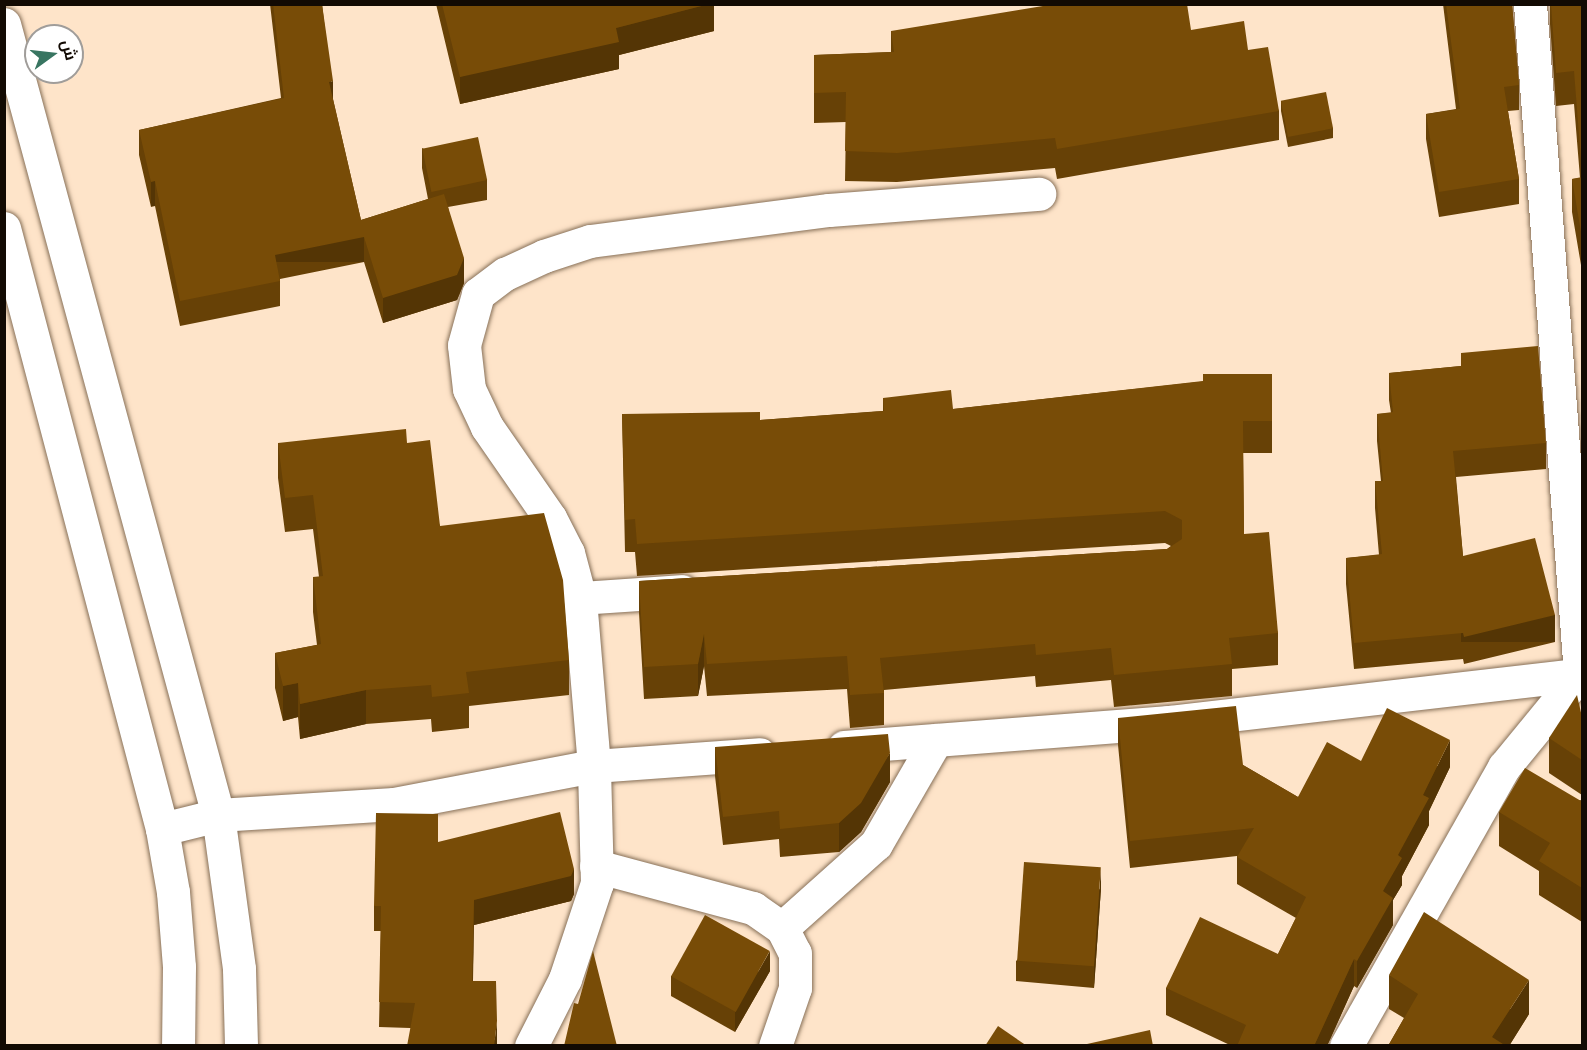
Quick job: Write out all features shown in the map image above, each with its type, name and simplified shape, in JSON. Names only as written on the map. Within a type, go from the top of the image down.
[{"type":"main road","points":[[1346,1046],[1504,767],[1581,674],[1530,4]]},
{"type":"main road","points":[[4,24],[218,814],[239,969],[241,1046]]},
{"type":"main road","points":[[531,1046],[565,979],[597,883],[594,766],[580,598],[568,553],[550,518],[487,427],[469,389],[464,345],[478,294],[505,274],[544,256],[590,242],[829,210],[1039,194]]},
{"type":"main road","points":[[4,228],[162,830],[178,957],[178,1046]]},
{"type":"main road","points":[[580,598],[711,590]]},
{"type":"main road","points":[[162,830],[218,814],[394,804],[594,766],[1169,722],[1581,674]]},
{"type":"main road","points":[[782,928],[876,844],[936,740]]},
{"type":"main road","points":[[1504,767],[1533,786]]},
{"type":"main road","points":[[596,866],[753,908],[782,928],[795,953],[795,988],[775,1046]]},
{"type":"building","points":[[273,4],[322,4],[333,81],[329,82],[361,220],[444,194],[464,258],[457,275],[383,298],[364,237],[275,255],[280,281],[180,301],[155,181],[151,182],[139,130],[284,98]]},
{"type":"building","points":[[442,4],[709,4],[616,28],[619,42],[460,77]]},
{"type":"building","points":[[1055,4],[1187,4],[1191,30],[1244,21],[1248,50],[1268,47],[1279,111],[1057,149],[1055,138],[897,153],[845,151],[846,92],[814,93],[814,55],[894,52],[891,31]]},
{"type":"building","points":[[1446,4],[1512,4],[1519,85],[1504,87],[1519,179],[1439,192],[1426,114],[1460,109]]},
{"type":"building","points":[[1551,4],[1582,4],[1582,173],[1574,71],[1556,73]]},
{"type":"building","points":[[1326,92],[1333,128],[1288,137],[1281,101]]},
{"type":"building","points":[[478,137],[487,180],[431,192],[422,149]]},
{"type":"building","points":[[1582,177],[1582,238],[1572,179]]},
{"type":"building","points":[[1538,346],[1546,443],[1453,451],[1463,556],[1535,538],[1555,615],[1464,637],[1463,633],[1354,643],[1346,558],[1382,554],[1375,481],[1383,481],[1377,414],[1393,412],[1389,373],[1461,366],[1461,353]]},
{"type":"building","points":[[1203,374],[1272,374],[1272,421],[1243,421],[1244,534],[1269,532],[1278,633],[1229,638],[1232,664],[1114,675],[1111,648],[1036,655],[1035,644],[880,658],[884,693],[850,695],[847,656],[707,664],[704,634],[698,664],[644,667],[639,581],[1167,549],[1182,539],[1182,520],[1165,511],[637,544],[635,519],[625,520],[622,414],[760,412],[760,420],[884,411],[883,398],[951,390],[953,409],[1203,381]]},
{"type":"building","points":[[406,429],[407,443],[430,440],[440,526],[544,513],[563,580],[569,660],[466,672],[469,693],[432,697],[431,685],[366,690],[300,704],[298,683],[283,686],[275,653],[321,644],[313,577],[323,576],[313,495],[285,498],[278,443]]},
{"type":"building","points":[[1577,695],[1582,717],[1582,760],[1549,738]]},
{"type":"building","points":[[1236,706],[1243,765],[1298,797],[1327,742],[1361,761],[1387,708],[1450,740],[1423,795],[1429,798],[1398,855],[1402,858],[1383,891],[1393,898],[1357,961],[1354,959],[1314,1046],[1237,1046],[1246,1025],[1166,988],[1200,917],[1278,954],[1306,897],[1237,857],[1254,828],[1130,841],[1118,718]]},
{"type":"building","points":[[888,734],[890,753],[861,803],[839,823],[780,829],[779,811],[723,817],[715,747]]},
{"type":"building","points":[[1525,768],[1582,800],[1582,888],[1539,861],[1550,843],[1499,812]]},
{"type":"building","points":[[560,812],[574,869],[571,876],[474,900],[472,981],[496,981],[497,1021],[494,1046],[407,1046],[415,1003],[379,1002],[381,906],[374,906],[376,813],[438,814],[438,842]]},
{"type":"building","points":[[1024,862],[1101,867],[1094,966],[1017,961]]},
{"type":"building","points":[[1424,912],[1529,980],[1492,1037],[1506,1046],[1388,1046],[1418,994],[1389,975]]},
{"type":"building","points":[[705,915],[770,951],[736,1012],[671,976]]},
{"type":"building","points":[[593,951],[617,1046],[564,1046],[574,1003],[578,1004]]},
{"type":"building","points":[[998,1026],[1027,1046],[985,1046]]},
{"type":"building","points":[[1150,1030],[1153,1046],[1087,1046],[1087,1044]]}]
